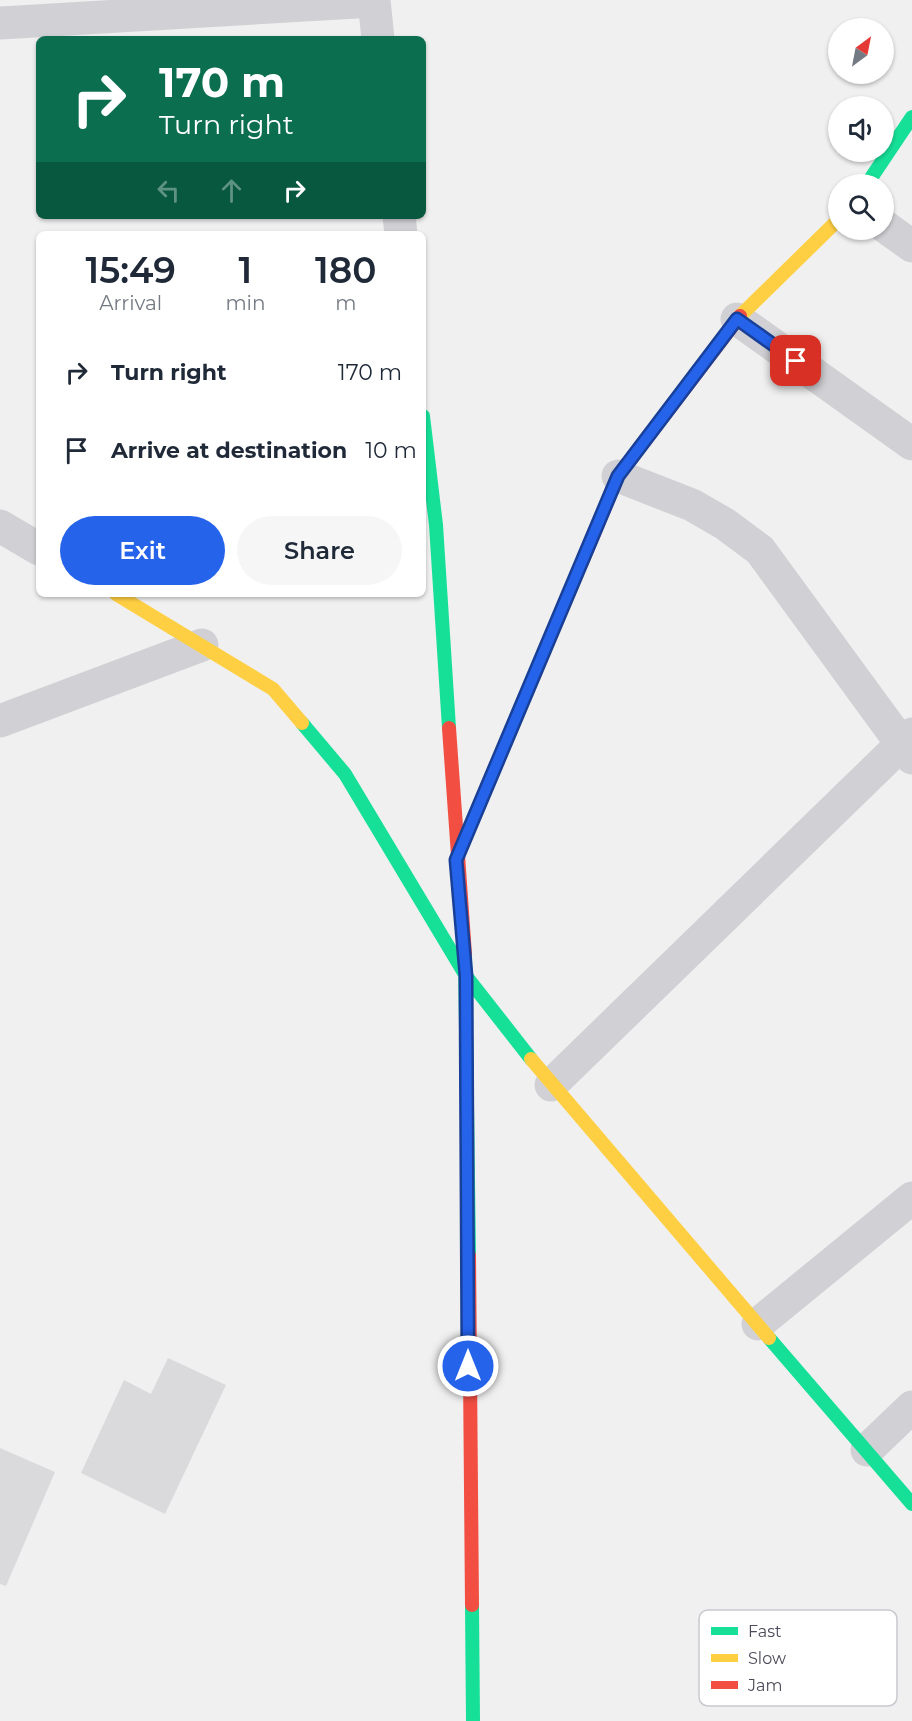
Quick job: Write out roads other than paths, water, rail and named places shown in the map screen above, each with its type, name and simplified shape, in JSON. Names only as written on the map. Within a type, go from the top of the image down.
[{"type":"street","points":[[0,23],[374,0],[378,36]]},
{"type":"street","points":[[874,174],[912,117]]},
{"type":"street","points":[[456,860],[618,476],[737,319],[828,230]]},
{"type":"street","points":[[894,232],[912,246]]},
{"type":"street","points":[[737,319],[912,444]]},
{"type":"street","points":[[426,441],[436,525],[456,860],[466,976],[468,1389],[473,1721]]},
{"type":"street","points":[[551,1085],[909,745],[760,550],[725,524],[692,505],[618,476]]},
{"type":"street","points":[[0,526],[36,547]]},
{"type":"street","points":[[121,597],[273,689],[345,774],[466,976],[551,1085],[912,1504]]},
{"type":"street","points":[[0,722],[202,645]]},
{"type":"street","points":[[758,1324],[912,1198]]},
{"type":"street","points":[[867,1450],[912,1407]]}]
